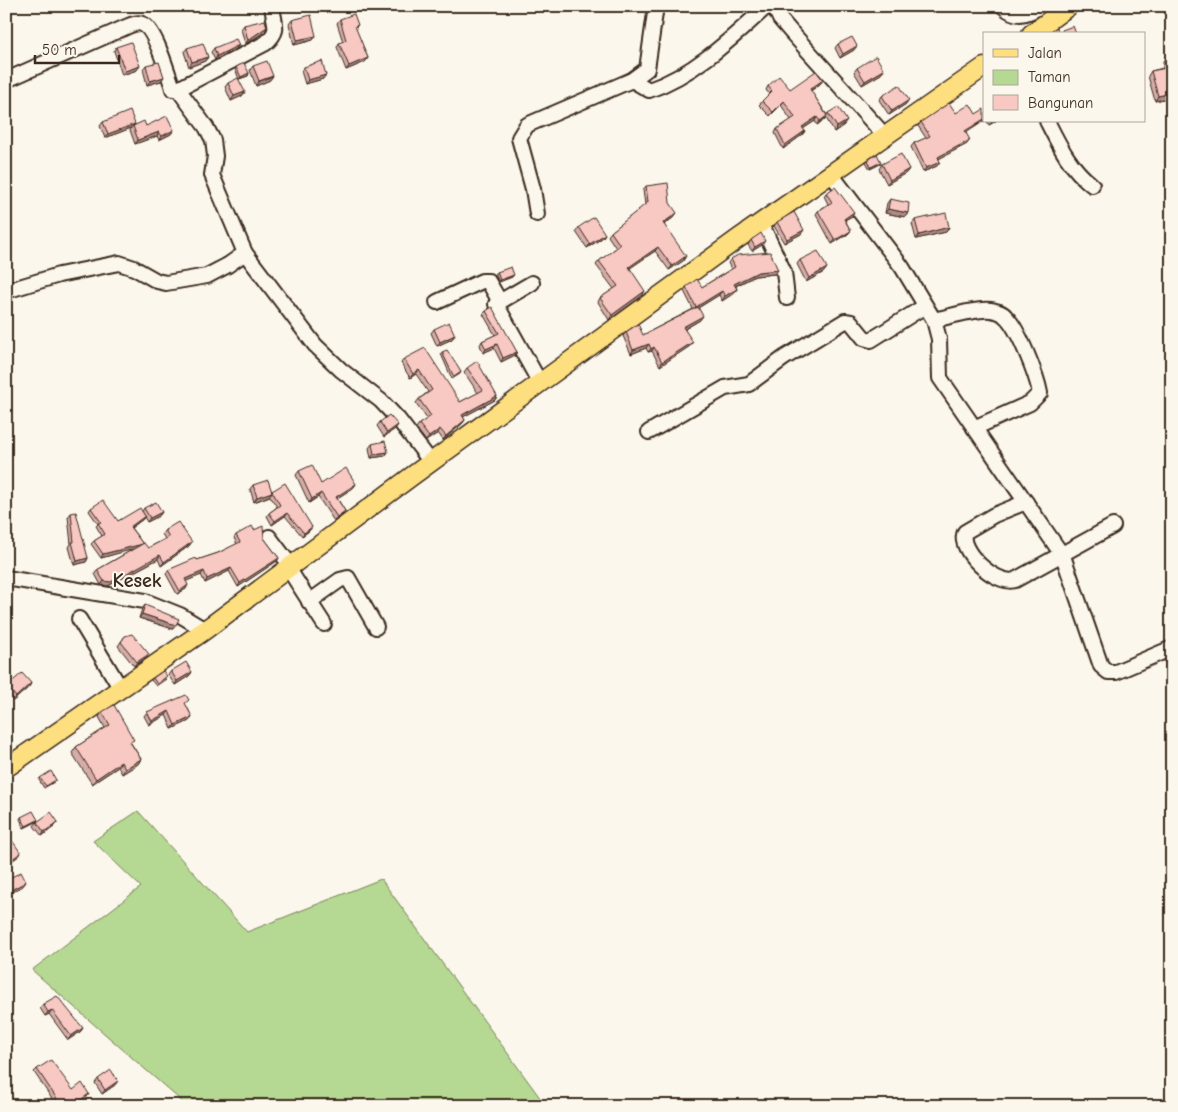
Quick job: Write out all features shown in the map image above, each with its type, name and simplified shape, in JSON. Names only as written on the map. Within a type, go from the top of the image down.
[{"type":"main road","points":[[1034,32],[1069,6]]},
{"type":"main road","points":[[6,768],[206,630],[431,462],[761,223],[983,68]]},
{"type":"street","points":[[178,89],[266,43],[274,36],[276,30],[272,6]]},
{"type":"street","points":[[538,214],[519,138],[523,130],[527,125],[632,80],[647,69],[656,6]]},
{"type":"street","points":[[632,80],[649,90],[660,86],[702,61],[767,6]]},
{"type":"street","points":[[774,6],[792,33],[886,137]]},
{"type":"street","points":[[1003,6],[1010,12],[1022,15],[1040,6]]},
{"type":"street","points":[[11,78],[126,26],[143,24],[152,34],[173,88],[178,89],[213,140],[215,156],[212,175],[245,253],[315,345],[341,370],[381,401],[398,419],[431,462]]},
{"type":"street","points":[[1048,122],[1067,159],[1076,171],[1092,185]]},
{"type":"street","points":[[831,174],[902,267],[934,320],[939,338],[940,378],[1063,556],[1101,666],[1108,672],[1116,672],[1172,648]]},
{"type":"street","points":[[761,223],[784,272],[787,298]]},
{"type":"street","points":[[6,291],[59,275],[119,263],[134,268],[157,281],[166,283],[207,276],[245,253]]},
{"type":"street","points":[[437,302],[482,281],[488,281],[491,284],[499,300]]},
{"type":"street","points":[[532,283],[499,300],[496,304],[540,383]]},
{"type":"street","points":[[649,432],[725,388],[749,384],[784,358],[844,321],[851,322],[864,338],[871,340],[925,306]]},
{"type":"street","points":[[934,320],[987,310],[1000,312],[1006,316],[1021,342],[1039,383],[1040,393],[1030,403],[974,428]]},
{"type":"street","points":[[1026,502],[994,515],[965,532],[963,542],[993,576],[1011,581],[1063,556],[1113,526]]},
{"type":"street","points":[[269,537],[324,624]]},
{"type":"street","points":[[309,602],[344,577],[348,578],[376,627]]},
{"type":"street","points":[[6,578],[145,602],[180,616],[206,630]]},
{"type":"street","points":[[79,619],[121,689]]},
{"type":"green space","points":[[138,811],[247,932],[381,879],[546,1106],[187,1106],[32,970],[141,887],[93,841]]},
{"type":"building","points":[[354,14],[358,25],[355,26],[368,58],[349,66],[339,43],[346,40],[340,19]]},
{"type":"building","points":[[311,15],[316,36],[297,40],[292,20]]},
{"type":"building","points":[[265,20],[267,27],[248,40],[244,25]]},
{"type":"building","points":[[1073,26],[1075,32],[1062,32],[1062,30]]},
{"type":"building","points":[[1057,27],[1058,32],[1051,32]]},
{"type":"building","points":[[852,37],[857,46],[843,54],[838,44]]},
{"type":"building","points":[[236,39],[239,45],[217,56],[214,48]]},
{"type":"building","points":[[131,42],[140,66],[125,71],[116,47]]},
{"type":"building","points":[[203,43],[208,57],[192,62],[187,48]]},
{"type":"building","points":[[876,56],[884,70],[865,81],[857,68]]},
{"type":"building","points":[[1166,57],[1172,57],[1172,93],[1158,96],[1151,71],[1166,68]]},
{"type":"building","points":[[267,61],[273,76],[259,81],[253,66]]},
{"type":"building","points":[[322,61],[326,75],[308,80],[304,67]]},
{"type":"building","points":[[159,62],[164,77],[150,81],[146,65]]},
{"type":"building","points":[[244,63],[249,73],[241,77],[236,67]]},
{"type":"building","points":[[816,71],[823,80],[810,89],[827,116],[820,121],[817,117],[802,127],[805,131],[785,145],[777,129],[795,117],[784,101],[773,112],[762,101],[772,91],[768,86],[779,76],[790,89]]},
{"type":"building","points":[[238,78],[245,92],[234,96],[228,83]]},
{"type":"building","points":[[899,85],[909,100],[892,111],[882,96]]},
{"type":"building","points":[[949,103],[956,113],[970,104],[976,114],[983,110],[983,120],[965,131],[970,140],[938,157],[940,162],[926,168],[914,143],[930,136],[921,122]]},
{"type":"building","points":[[838,107],[847,121],[837,127],[828,113]]},
{"type":"building","points":[[130,111],[135,124],[108,134],[103,122]]},
{"type":"building","points":[[167,116],[174,130],[162,136],[159,132],[138,140],[133,126],[144,121],[146,126]]},
{"type":"building","points":[[877,154],[881,162],[871,167],[868,160]]},
{"type":"building","points":[[901,154],[909,169],[890,180],[882,164]]},
{"type":"building","points":[[668,183],[670,203],[677,213],[663,223],[686,256],[672,266],[658,247],[629,267],[645,291],[612,315],[600,298],[618,286],[599,261],[620,245],[611,232],[648,202],[646,186]]},
{"type":"building","points":[[835,187],[854,212],[844,219],[851,231],[835,240],[818,211],[832,202],[826,193]]},
{"type":"building","points":[[890,199],[909,203],[908,213],[888,209]]},
{"type":"building","points":[[794,212],[804,230],[787,239],[777,222]]},
{"type":"building","points":[[946,213],[949,227],[919,235],[915,220]]},
{"type":"building","points":[[594,217],[605,234],[590,244],[579,227]]},
{"type":"building","points":[[761,233],[765,241],[755,247],[751,240]]},
{"type":"building","points":[[818,251],[827,268],[809,278],[800,260]]},
{"type":"building","points":[[770,252],[778,270],[758,272],[734,284],[737,289],[725,296],[722,291],[696,307],[686,287],[697,279],[702,287],[735,267],[731,259],[738,255]]},
{"type":"building","points":[[511,267],[514,275],[500,280],[497,272]]},
{"type":"building","points":[[492,307],[517,352],[503,358],[497,344],[486,349],[482,341],[499,333],[486,311]]},
{"type":"building","points":[[698,307],[703,316],[683,327],[693,342],[662,362],[654,347],[651,349],[649,344],[633,350],[626,332],[638,324],[643,335]]},
{"type":"building","points":[[449,322],[455,335],[440,342],[434,329]]},
{"type":"building","points":[[425,348],[460,402],[483,390],[467,368],[477,361],[497,396],[462,415],[465,420],[446,436],[440,429],[429,437],[419,424],[431,416],[419,399],[432,390],[419,370],[413,374],[404,359]]},
{"type":"building","points":[[447,350],[461,372],[454,377],[442,352]]},
{"type":"building","points":[[389,415],[398,425],[387,433],[380,422]]},
{"type":"building","points":[[385,441],[388,452],[374,454],[372,444]]},
{"type":"building","points":[[312,465],[321,484],[346,468],[356,484],[336,497],[345,511],[337,517],[321,493],[312,499],[299,471]]},
{"type":"building","points":[[268,480],[272,492],[257,497],[253,485]]},
{"type":"building","points":[[285,483],[312,527],[304,533],[287,513],[275,521],[269,513],[280,505],[272,491]]},
{"type":"building","points":[[103,500],[118,521],[140,508],[145,516],[130,527],[143,544],[103,554],[94,541],[105,534],[98,523],[101,522],[91,508]]},
{"type":"building","points":[[156,502],[162,512],[150,518],[144,508]]},
{"type":"building","points":[[76,512],[88,558],[77,561],[72,542],[74,542],[71,513]]},
{"type":"building","points":[[178,522],[192,542],[164,562],[160,555],[111,582],[104,581],[97,570],[144,543],[148,548],[169,537],[165,530]]},
{"type":"building","points":[[252,526],[254,530],[263,526],[264,538],[279,558],[240,583],[231,568],[207,579],[204,571],[185,579],[188,585],[180,591],[168,570],[196,558],[197,560],[218,553],[240,542],[236,535]]},
{"type":"building","points":[[145,605],[179,619],[176,625],[142,614]]},
{"type":"building","points":[[132,634],[149,654],[137,662],[121,642],[125,636]]},
{"type":"building","points":[[186,662],[192,672],[177,681],[171,671]]},
{"type":"building","points":[[163,671],[167,676],[157,684],[153,678]]},
{"type":"building","points":[[22,673],[31,683],[16,697],[7,686]]},
{"type":"building","points":[[186,695],[189,700],[185,703],[192,717],[175,725],[169,711],[152,721],[147,712]]},
{"type":"building","points":[[114,705],[134,740],[130,742],[141,759],[125,769],[121,762],[96,779],[76,747],[110,725],[102,712]]},
{"type":"building","points":[[51,771],[56,780],[46,786],[40,778]]},
{"type":"building","points":[[33,811],[38,820],[26,826],[21,817]]},
{"type":"building","points":[[51,812],[58,822],[44,832],[37,822]]},
{"type":"building","points":[[6,832],[21,853],[6,863]]},
{"type":"building","points":[[21,872],[26,882],[11,890],[6,880]]},
{"type":"building","points":[[57,996],[83,1028],[71,1036],[52,1010],[48,1012],[43,1004]]},
{"type":"building","points":[[51,1060],[73,1090],[82,1083],[89,1094],[72,1106],[48,1106],[57,1099],[37,1069]]},
{"type":"building","points":[[111,1070],[118,1081],[105,1090],[98,1079]]},
{"type":"district","name":"Kesek","points":[[137,580]]}]
